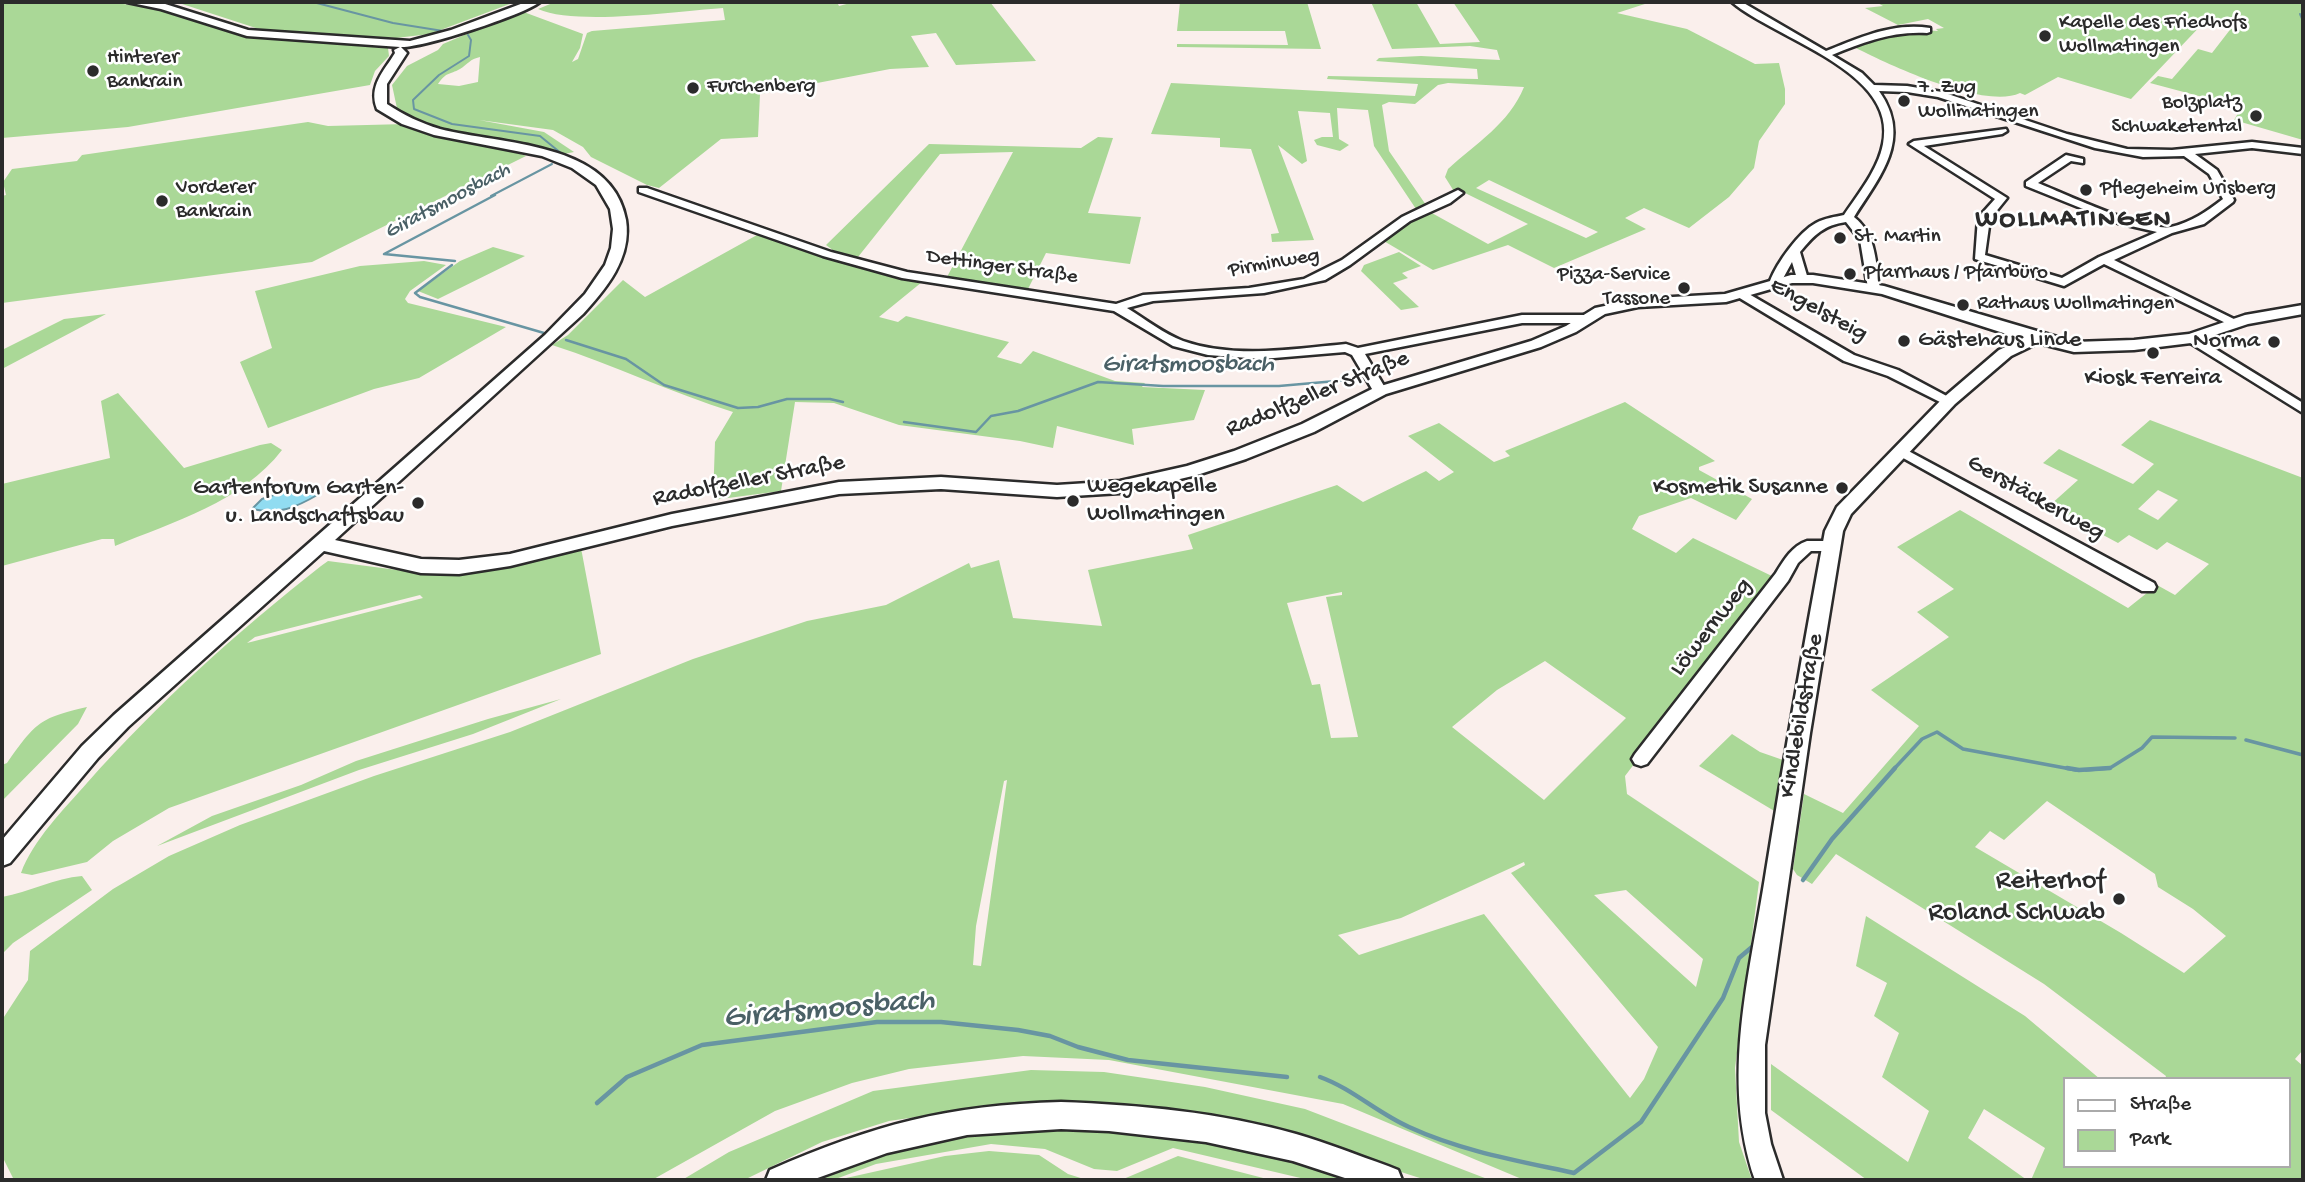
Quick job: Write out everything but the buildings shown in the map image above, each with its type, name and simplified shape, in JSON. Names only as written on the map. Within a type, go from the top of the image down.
[{"type":"main road","points":[[132,2],[162,6],[247,33],[381,44],[410,51]]},
{"type":"main road","points":[[2,856],[72,773],[121,721],[559,329],[594,295],[614,263],[621,230],[615,205],[611,195],[589,174],[541,152],[438,133],[391,114],[382,106],[379,96],[384,75],[410,51],[535,2]]},
{"type":"main road","name":"Radolfzeller Straße","points":[[318,543],[421,566],[459,567],[510,560],[672,520],[839,488],[941,483],[1057,491],[1120,487],[1191,471],[1251,451],[1308,428],[1380,391],[1536,344],[1571,329],[1600,311],[1619,306],[1710,300],[1742,294],[1776,281],[1798,279],[1874,288],[2036,338],[2092,347],[2191,338],[2236,323],[2303,310]]},
{"type":"main road","name":"Kindlebildstraße","points":[[1769,1180],[1754,1140],[1749,1096],[1752,1045],[1830,546],[1843,511],[1949,401],[2005,353],[2036,338]]},
{"type":"main road","points":[[780,1180],[842,1152],[927,1128],[994,1119],[1072,1117],[1144,1120],[1211,1130],[1293,1147],[1388,1180]]},
{"type":"street","points":[[1739,3],[1754,2]]},
{"type":"street","points":[[1739,3],[1827,54],[1874,88],[1892,125],[1891,139],[1868,188],[1848,218],[1816,226],[1783,261],[1776,281]]},
{"type":"street","points":[[1827,54],[1871,34],[1896,30],[1927,30]]},
{"type":"street","points":[[1874,88],[1906,88],[1948,96],[2098,146],[2155,155],[2264,145],[2303,150]]},
{"type":"street","points":[[1914,144],[2002,131]]},
{"type":"street","points":[[1891,139],[1914,144],[2002,198],[1984,219],[1979,257],[2064,282],[2103,259],[2140,247],[2168,231],[2200,222],[2229,200],[2213,172],[2188,154]]},
{"type":"street","points":[[2098,146],[2042,188],[2122,221],[2168,231]]},
{"type":"street","name":"Dettinger Straße","points":[[642,190],[827,254],[906,275],[1118,308],[1177,342],[1208,351],[1262,355],[1346,348],[1357,352],[1522,319],[1586,319]]},
{"type":"street","name":"Pirminweg","points":[[1118,308],[1127,302],[1156,297],[1261,289],[1307,282],[1329,275],[1348,264],[1377,237],[1458,193]]},
{"type":"street","points":[[1848,218],[1857,223],[1866,236],[1874,288]]},
{"type":"street","points":[[1792,254],[1788,264],[1798,279]]},
{"type":"street","points":[[2103,259],[2236,323]]},
{"type":"street","name":"Engelsteig","points":[[1742,294],[1849,358],[1903,377],[1949,401]]},
{"type":"street","points":[[2191,338],[2303,409]]},
{"type":"street","points":[[1357,352],[1380,391]]},
{"type":"street","name":"Gerstäckerweg","points":[[1900,452],[2147,587]]},
{"type":"street","name":"Löwernweg","points":[[1641,759],[1782,577],[1793,559],[1807,546],[1830,546]]},
{"type":"green space","points":[[2,2],[123,4],[155,8],[243,37],[388,48],[389,56],[375,71],[370,85],[128,127],[2,138]]},
{"type":"green space","points":[[176,2],[515,2],[430,34],[396,38],[262,30]]},
{"type":"green space","points":[[555,2],[837,2],[839,6],[854,2],[990,2],[1036,61],[956,65],[936,33],[911,36],[929,67],[890,69],[760,94],[758,137],[721,139],[659,188],[647,185],[591,157],[583,147],[553,130],[479,120],[544,132],[574,152],[564,154],[504,139],[440,129],[398,113],[392,85],[407,66],[438,50],[443,44],[521,11],[583,34],[580,48],[572,62],[578,59],[587,33],[592,31],[725,20],[723,8],[601,17],[555,14],[538,9]],"holes":[[[480,57],[478,82],[459,86],[438,84],[446,76]]]},
{"type":"green space","points":[[1180,2],[1307,2],[1321,49],[1177,47],[1177,44],[1288,45],[1285,31],[1177,31]]},
{"type":"green space","points":[[1371,2],[1416,2],[1440,44],[1480,42],[1453,2],[1651,2],[1617,13],[1687,29],[1755,64],[1779,63],[1785,89],[1785,104],[1759,141],[1754,168],[1729,197],[1689,228],[1644,208],[1625,218],[1646,229],[1554,268],[1508,245],[1433,270],[1377,237],[1405,220],[1430,212],[1488,244],[1528,224],[1465,193],[1455,193],[1445,177],[1448,169],[1510,112],[1524,87],[1448,83],[1438,85],[1415,104],[1389,102],[1382,105],[1389,151],[1426,205],[1416,209],[1374,146],[1368,110],[1337,108],[1339,139],[1349,145],[1340,151],[1317,145],[1314,140],[1333,137],[1330,113],[1298,111],[1307,161],[1302,164],[1278,145],[1314,240],[1272,242],[1271,234],[1279,233],[1251,149],[1220,147],[1220,138],[1151,134],[1171,83],[1415,96],[1418,84],[1327,79],[1328,76],[1478,79],[1477,69],[1376,61],[1379,58],[1421,56],[1500,60],[1497,50],[1470,46],[1392,49]],"holes":[[[1489,180],[1598,232],[1586,238],[1476,188]]]},
{"type":"green space","points":[[1876,2],[2303,2],[2303,140],[2234,120],[2243,105],[2227,101],[2225,103],[2150,83],[2158,76],[2172,79],[2198,49],[2212,53],[2236,22],[2207,19],[2131,99],[2058,77],[2025,95],[2020,93],[2004,97],[1960,90],[1935,82],[1850,45],[1880,34],[1938,31],[1936,29],[1944,28],[1928,19],[1898,25],[1865,8],[1883,6]]},
{"type":"green space","points":[[308,122],[328,126],[406,124],[429,135],[511,150],[526,156],[312,262],[2,303],[2,196],[6,195],[3,182],[12,169],[77,161],[82,155]]},
{"type":"green space","points":[[1098,137],[1113,138],[1088,213],[1141,217],[1130,264],[1046,253],[1028,289],[947,277],[1013,152],[940,154],[858,257],[834,251],[826,245],[929,144],[1081,148]]},
{"type":"green space","points":[[757,235],[922,282],[879,317],[898,322],[906,316],[1009,342],[997,357],[1021,364],[1033,351],[1115,381],[1145,383],[1142,387],[1205,390],[1194,420],[1132,429],[1134,445],[1057,426],[1053,448],[899,425],[834,403],[795,402],[781,491],[713,500],[715,442],[733,412],[552,345],[568,335],[623,280],[645,297]]},
{"type":"green space","points":[[493,247],[525,256],[438,299],[418,291],[460,261]]},
{"type":"green space","points":[[1399,252],[1421,266],[1402,273],[1408,278],[1393,283],[1419,307],[1401,310],[1361,271],[1364,265]]},
{"type":"green space","points":[[424,261],[446,265],[410,291],[405,299],[408,303],[506,327],[419,378],[374,389],[268,428],[240,362],[272,348],[255,291],[360,266]]},
{"type":"green space","points":[[106,314],[2,369],[2,350],[64,319]]},
{"type":"green space","points":[[118,393],[184,468],[260,445],[271,443],[282,450],[247,484],[183,519],[115,546],[114,539],[102,539],[2,566],[2,484],[110,458],[101,401]]},
{"type":"green space","points":[[1625,402],[1715,461],[1699,467],[1699,470],[1752,499],[1736,520],[1691,498],[1639,516],[1632,529],[1676,553],[1693,538],[1776,578],[1625,776],[1627,794],[1759,882],[1735,1068],[1739,1142],[1752,1180],[1524,1180],[1343,1104],[1109,1060],[1023,1056],[909,1069],[852,1083],[775,1111],[652,1180],[14,1180],[2,1156],[2,1020],[28,980],[30,951],[113,889],[169,856],[240,825],[374,776],[510,732],[693,659],[807,621],[886,605],[969,563],[971,568],[999,560],[1013,618],[1102,626],[1088,570],[1193,549],[1188,535],[1337,485],[1363,502],[1426,471],[1439,481],[1454,472],[1408,436],[1439,423],[1494,462],[1510,456],[1505,451]],"holes":[[[1342,592],[1342,595],[1326,597],[1358,737],[1331,738],[1320,684],[1312,685],[1287,603]],[[1545,661],[1626,718],[1544,800],[1452,727],[1497,690]],[[1007,780],[981,966],[973,965],[976,926],[1004,781]],[[1524,862],[1525,865],[1511,873],[1658,1047],[1644,1079],[1630,1098],[1484,914],[1359,955],[1338,935],[1401,918]],[[1626,890],[1703,959],[1696,987],[1594,895]]]},
{"type":"green space","points":[[2150,420],[2303,478],[2303,1050],[2295,1059],[2303,1066],[2303,1180],[2031,1180],[2045,1148],[1984,1109],[1968,1138],[2027,1180],[1867,1180],[1771,1110],[1771,1064],[1908,1162],[1929,1111],[1882,1077],[1899,1033],[1874,1016],[1887,983],[1856,966],[1866,916],[2025,1016],[2098,1077],[2064,1077],[2064,1168],[2291,1168],[2291,1077],[2166,1077],[2044,984],[1836,854],[1812,884],[1797,875],[1793,869],[1804,794],[1843,813],[1919,726],[1871,690],[1949,637],[1917,612],[1954,589],[1897,547],[1960,510],[2128,608],[2157,585],[2175,595],[2209,564],[2167,542],[2157,550],[2129,535],[2118,543],[2049,506],[2078,480],[2043,463],[2059,449],[2133,484],[2154,464],[2121,445]],"holes":[[[2158,490],[2178,500],[2158,520],[2138,509]],[[2047,801],[2155,874],[2158,887],[2193,909],[2226,936],[2184,973],[1975,847],[1990,831],[2004,840]]]},
{"type":"green space","points":[[581,548],[601,654],[169,808],[113,841],[87,862],[32,875],[21,873],[33,849],[50,825],[114,753],[229,643],[328,561],[444,576],[475,573]],"holes":[[[420,595],[423,598],[247,643],[255,637]]]},
{"type":"green space","points":[[561,699],[473,734],[359,770],[157,846],[212,816],[301,785],[356,761]]},
{"type":"green space","points":[[87,707],[78,724],[2,801],[2,765],[7,763],[24,739],[48,719]]},
{"type":"green space","points":[[1732,734],[1760,752],[1783,760],[1776,812],[1699,766]]},
{"type":"green space","points":[[82,876],[92,890],[13,943],[2,954],[2,897],[62,879]]},
{"type":"green space","points":[[1031,1070],[1104,1072],[1205,1087],[1305,1109],[1490,1180],[1426,1180],[1314,1144],[1205,1117],[1145,1107],[1083,1101],[1027,1101],[889,1121],[822,1142],[744,1180],[682,1180],[729,1152],[873,1091]]},
{"type":"green space","points":[[1026,1124],[1119,1127],[1220,1141],[1352,1180],[1309,1180],[1173,1148],[1117,1171],[1094,1169],[1045,1149],[991,1144],[876,1164],[833,1180],[799,1180],[849,1157],[929,1133]]},
{"type":"green space","points":[[989,1151],[1039,1155],[1068,1174],[1087,1180],[837,1180],[945,1156]]},
{"type":"green space","points":[[1178,1156],[1271,1180],[1121,1180]]},
{"type":"water","points":[[303,485],[314,486],[319,494],[287,509],[252,509],[262,499]]},
{"type":"waterway","name":"Giratsmoosbach","points":[[313,2],[393,23],[443,31]]},
{"type":"waterway","points":[[2300,14],[2303,21]]},
{"type":"waterway","name":"Giratsmoosbach","points":[[468,35],[471,40],[469,56],[439,75],[413,100],[414,109],[452,124],[540,136],[562,154]]},
{"type":"waterway","name":"Giratsmoosbach","points":[[491,196],[552,164]]},
{"type":"waterway","name":"Giratsmoosbach","points":[[455,261],[384,254],[495,195]]},
{"type":"waterway","name":"Giratsmoosbach","points":[[452,265],[415,293],[420,297],[544,333]]},
{"type":"waterway","name":"Giratsmoosbach","points":[[566,340],[626,359],[664,385],[738,408],[758,407],[787,399],[830,399],[843,402]]},
{"type":"waterway","name":"Giratsmoosbach","points":[[904,422],[976,432],[991,416],[1018,411],[1098,382],[1163,386],[1279,386],[1359,379]]},
{"type":"waterway","name":"Giratsmoosbach","points":[[1893,770],[1922,739],[1937,732],[1963,749],[2076,770]]},
{"type":"waterway","name":"Giratsmoosbach","points":[[2110,768],[2142,748],[2152,737],[2235,738]]},
{"type":"waterway","name":"Giratsmoosbach","points":[[2246,740],[2303,755]]},
{"type":"waterway","name":"Giratsmoosbach","points":[[1803,880],[1832,839],[1895,768]]},
{"type":"waterway","name":"Giratsmoosbach","points":[[2067,768],[2110,768]]},
{"type":"waterway","name":"Giratsmoosbach","points":[[2086,770],[2110,768]]},
{"type":"waterway","name":"Giratsmoosbach","points":[[1320,1077],[1397,1121],[1449,1143],[1574,1173],[1641,1122],[1723,998],[1739,958],[1752,947]]},
{"type":"waterway","name":"Giratsmoosbach","points":[[597,1103],[627,1077],[702,1045],[877,1022],[941,1022],[1018,1030],[1050,1036],[1078,1047],[1128,1060],[1287,1077]]},
{"type":"place","name":"Kapelle des Friedhofs Wollmatingen","points":[[2045,36]]},
{"type":"place","name":"Hinterer Bankrain","points":[[93,71]]},
{"type":"place","name":"Furchenberg","points":[[693,88]]},
{"type":"place","name":"7. Zug Wollmatingen","points":[[1904,101]]},
{"type":"place","name":"Bolzplatz Schwaketental","points":[[2256,116]]},
{"type":"place","name":"Pflegeheim Urisberg","points":[[2086,190]]},
{"type":"place","name":"Vorderer Bankrain","points":[[162,201]]},
{"type":"place","name":"St. Martin","points":[[1840,238]]},
{"type":"place","name":"Pfarrhaus / Pfarrbüro","points":[[1850,274]]},
{"type":"place","name":"Pizza-Service Tassone","points":[[1684,288]]},
{"type":"place","name":"Rathaus Wollmatingen","points":[[1963,305]]},
{"type":"place","name":"Gästehaus Linde","points":[[1904,341]]},
{"type":"place","name":"Norma","points":[[2274,342]]},
{"type":"place","name":"Kiosk Ferreira","points":[[2153,353]]},
{"type":"place","name":"Kosmetik Susanne","points":[[1842,488]]},
{"type":"place","name":"Wegekapelle Wollmatingen","points":[[1073,501]]},
{"type":"place","name":"Gartenforum Garten- u. Landschaftsbau","points":[[418,503]]},
{"type":"place","name":"Reiterhof Roland Schwab","points":[[2119,899]]},
{"type":"district","name":"WOLLMATINGEN","points":[[2074,221]]}]
